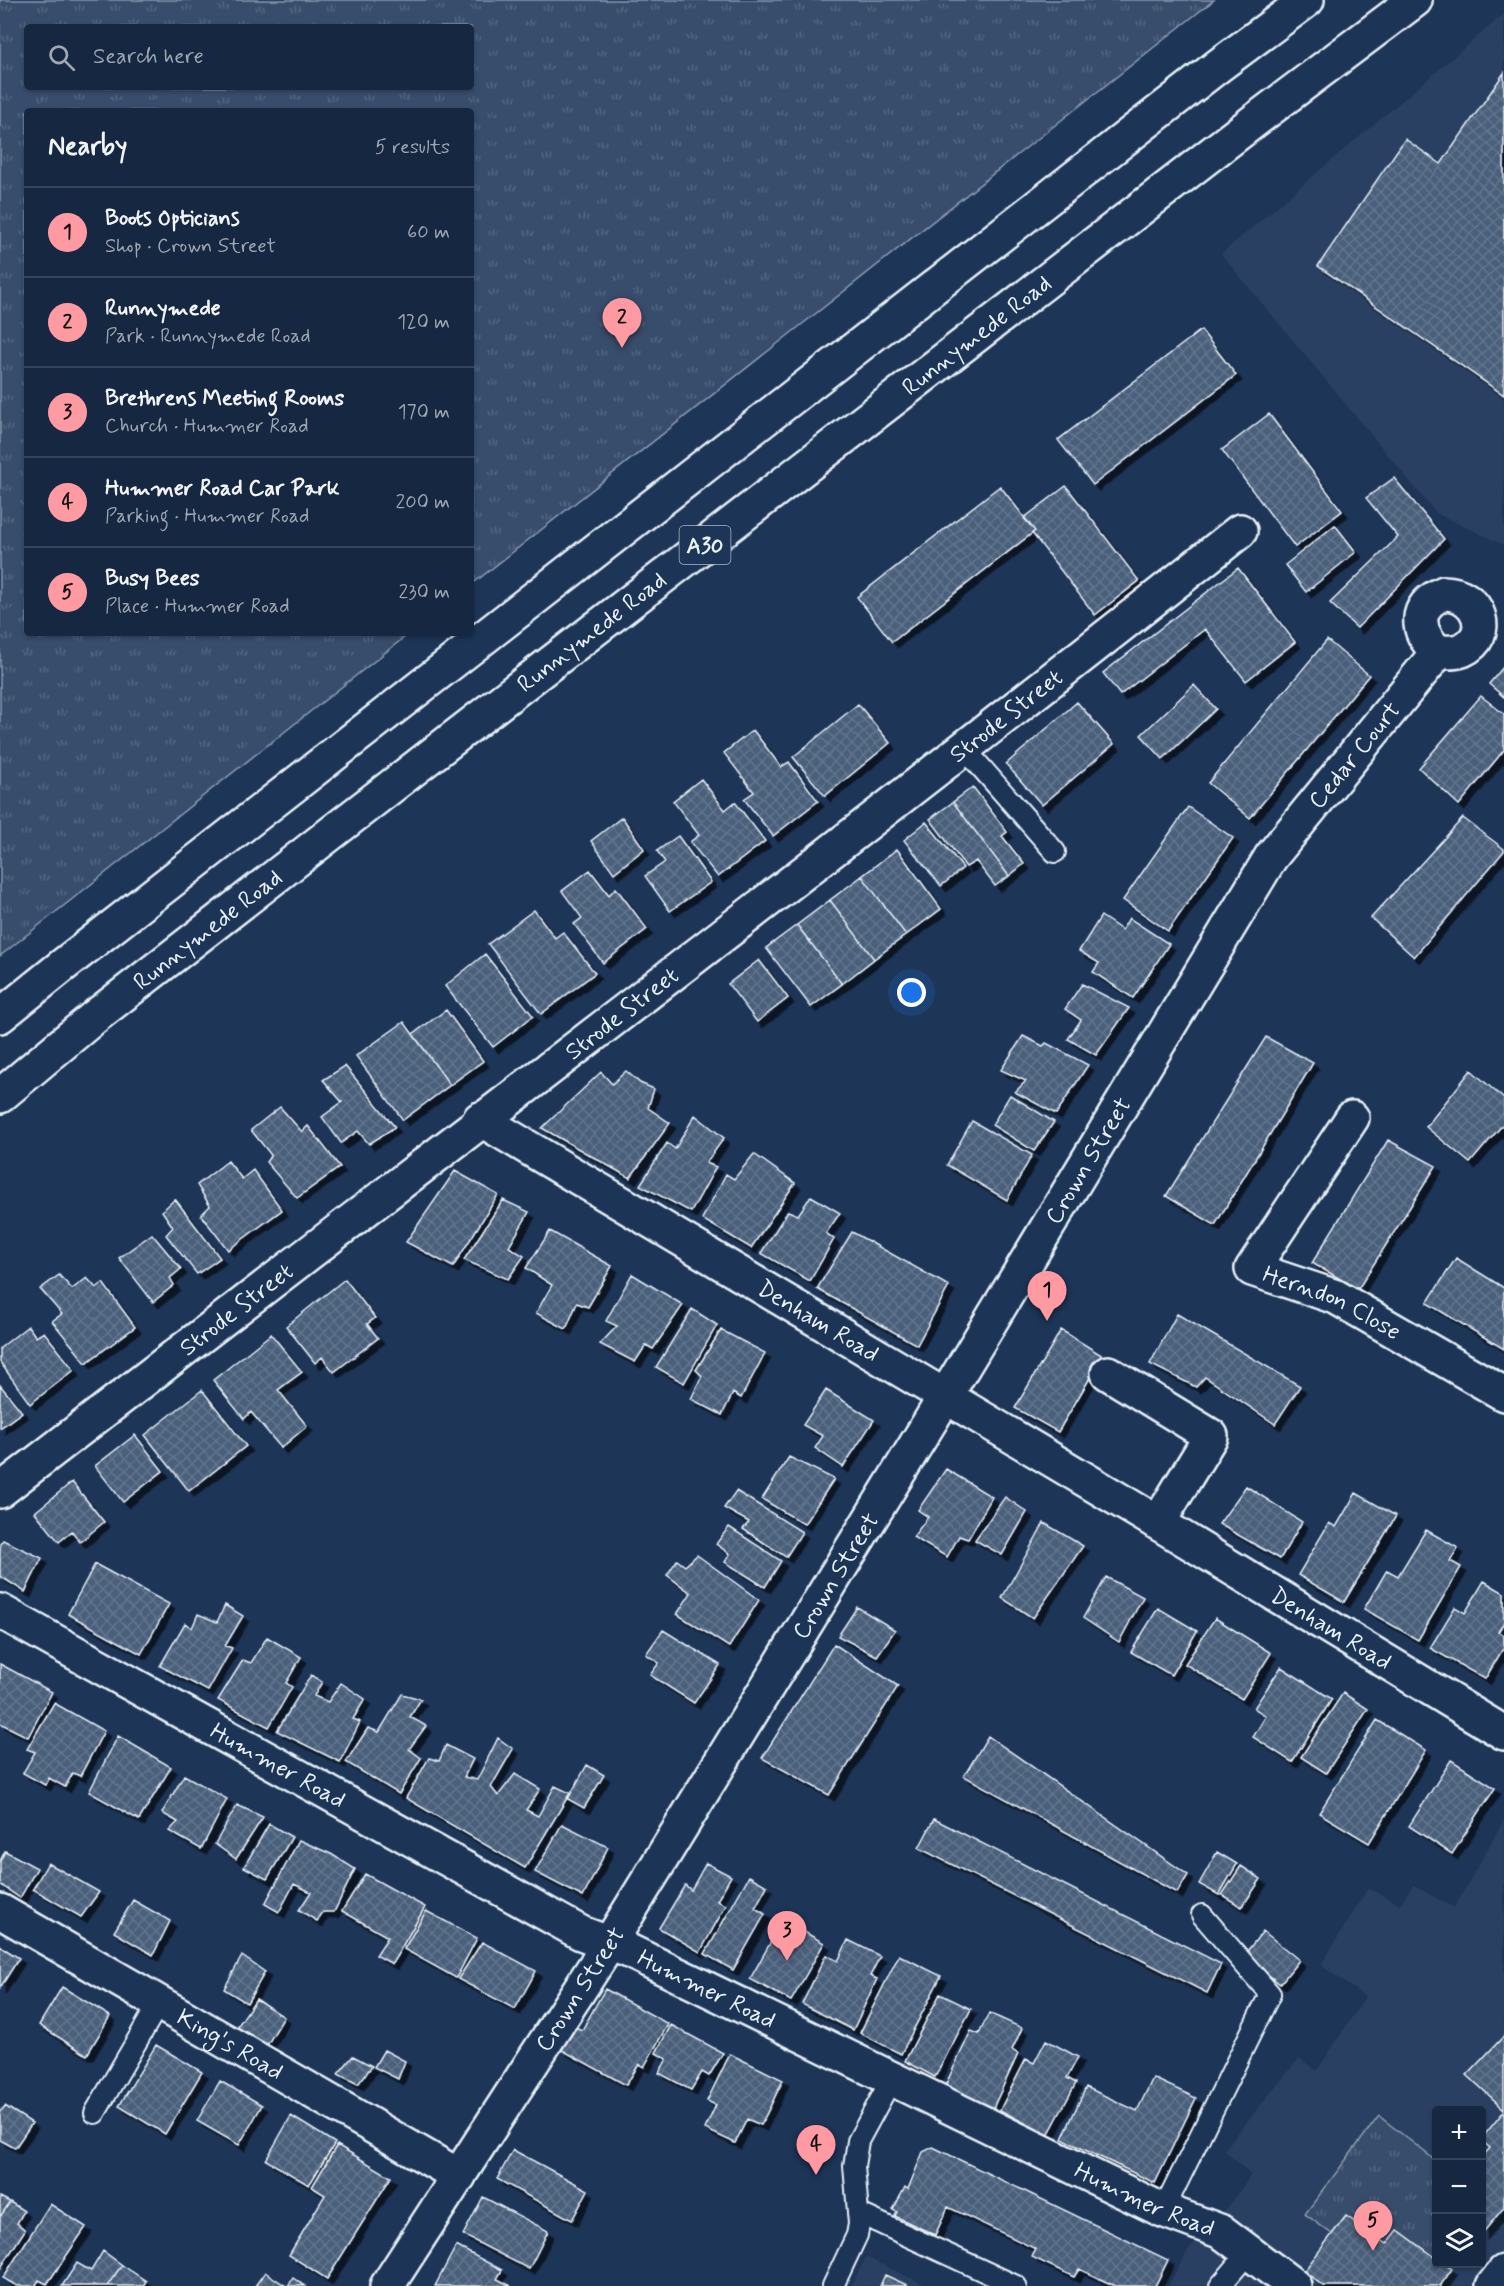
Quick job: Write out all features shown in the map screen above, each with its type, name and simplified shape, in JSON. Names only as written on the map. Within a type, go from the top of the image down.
[{"type":"street","name":"A30","points":[[0,1016],[1218,66],[1307,0]]},
{"type":"street","name":"Runnymede Road","points":[[0,1096],[97,1015],[446,744],[1415,0]]},
{"type":"street","name":"Strode Street","points":[[0,1491],[480,1119],[965,749],[1240,531]]},
{"type":"street","name":"Cedar Court","points":[[1271,858],[1438,652]]},
{"type":"street","name":"Crown Street","points":[[387,2286],[609,1944],[1271,858]]},
{"type":"street","name":"Herndon Close","points":[[1352,1118],[1252,1269],[1335,1297],[1504,1394]]},
{"type":"street","name":"Denham Road","points":[[480,1119],[1158,1523],[1504,1733]]},
{"type":"street","points":[[1108,1373],[1210,1436],[1158,1523]]},
{"type":"street","name":"Hummer Road","points":[[0,1611],[581,1933],[627,1950],[1160,2209],[1222,2232],[1294,2286]]},
{"type":"street","name":"King's Road","points":[[0,1911],[459,2176]]},
{"type":"street","points":[[1493,2286],[1504,2272]]},
{"type":"lane","points":[[965,749],[1055,852]]},
{"type":"lane","points":[[1160,2209],[1170,2197],[1262,2026],[1270,1994],[1202,1915]]},
{"type":"lane","points":[[95,2113],[159,2003]]},
{"type":"lane","points":[[833,2286],[857,2235],[855,2154],[858,2140],[891,2080]]},
{"type":"lane","points":[[858,2213],[1016,2286]]},
{"type":"lane","points":[[1220,2286],[1250,2252]]},
{"type":"shaded area","points":[[1504,14],[1504,545],[1436,513],[1221,254]]},
{"type":"shaded area","points":[[1504,1820],[1504,2286],[1168,2286],[1189,2249],[1228,2207],[1251,2175],[1224,2150],[1299,2058],[1317,2071],[1365,1997],[1321,1965],[1368,1888],[1400,1904],[1413,1885],[1454,1908]]},
{"type":"shaded area","points":[[866,2257],[927,2286],[851,2286]]},
{"type":"green space","points":[[0,0],[1214,0],[474,583],[474,108],[24,108],[24,636],[406,636],[0,956]]},
{"type":"green space","points":[[1379,2116],[1432,2158],[1432,2255],[1398,2230],[1387,2244],[1346,2216],[1332,2234],[1305,2214]]},
{"type":"building","points":[[1504,73],[1504,395],[1318,266],[1405,139],[1441,164]]},
{"type":"building","points":[[1201,330],[1236,375],[1093,485],[1058,440]]},
{"type":"building","points":[[1269,414],[1342,511],[1295,547],[1222,450]]},
{"type":"building","points":[[1394,478],[1444,539],[1357,628],[1330,603],[1398,537],[1366,498]]},
{"type":"building","points":[[1000,486],[1035,531],[892,642],[857,597]]},
{"type":"building","points":[[1066,486],[1139,581],[1095,615],[1032,533],[1035,531],[1024,518]]},
{"type":"building","points":[[1335,525],[1356,552],[1306,592],[1285,565]]},
{"type":"building","points":[[1238,568],[1295,642],[1246,681],[1205,629],[1120,695],[1103,673]]},
{"type":"building","points":[[1327,640],[1369,675],[1250,818],[1208,783]]},
{"type":"building","points":[[1504,666],[1504,697],[1489,684]]},
{"type":"building","points":[[1194,685],[1216,709],[1163,759],[1141,735]]},
{"type":"building","points":[[1481,696],[1504,714],[1504,750],[1459,805],[1419,768]]},
{"type":"building","points":[[1077,702],[1114,744],[1042,805],[1006,764]]},
{"type":"building","points":[[858,704],[890,743],[825,796],[793,757]]},
{"type":"building","points":[[753,730],[781,767],[789,762],[818,801],[773,836],[744,799],[754,792],[724,753]]},
{"type":"building","points":[[701,779],[725,810],[735,802],[765,841],[718,877],[690,842],[699,835],[673,801]]},
{"type":"building","points":[[973,787],[1007,832],[1002,836],[1024,864],[1009,876],[953,802]]},
{"type":"building","points":[[953,802],[1009,876],[995,886],[976,861],[966,867],[930,819]]},
{"type":"building","points":[[1188,807],[1233,838],[1168,931],[1123,900]]},
{"type":"building","points":[[622,817],[644,849],[614,873],[591,841]]},
{"type":"building","points":[[1463,818],[1504,851],[1414,957],[1371,918]]},
{"type":"building","points":[[926,822],[963,868],[941,886],[904,840]]},
{"type":"building","points":[[678,836],[711,882],[670,911],[645,876],[665,862],[657,851]]},
{"type":"building","points":[[897,849],[941,909],[906,935],[862,876]]},
{"type":"building","points":[[590,870],[609,895],[616,888],[647,929],[603,963],[574,924],[582,918],[562,891]]},
{"type":"building","points":[[862,876],[906,935],[874,959],[830,900]]},
{"type":"building","points":[[830,900],[874,959],[842,984],[797,925]]},
{"type":"building","points":[[534,910],[555,938],[563,932],[595,973],[541,1014],[488,944]]},
{"type":"building","points":[[1101,916],[1122,930],[1129,918],[1169,944],[1133,998],[1093,972],[1099,963],[1079,951]]},
{"type":"building","points":[[797,925],[842,984],[811,1007],[766,948]]},
{"type":"building","points":[[485,954],[533,1016],[493,1047],[445,986]]},
{"type":"building","points":[[759,960],[788,998],[757,1022],[728,984]]},
{"type":"building","points":[[1082,984],[1129,1008],[1096,1055],[1068,1039],[1081,1020],[1065,1009]]},
{"type":"building","points":[[446,1010],[483,1061],[450,1085],[413,1034]]},
{"type":"building","points":[[404,1022],[450,1085],[403,1120],[356,1056]]},
{"type":"building","points":[[1023,1036],[1043,1046],[1046,1043],[1088,1065],[1056,1114],[1015,1092],[1026,1081],[1001,1070]]},
{"type":"building","points":[[1266,1037],[1313,1063],[1215,1225],[1166,1196]]},
{"type":"building","points":[[345,1066],[395,1127],[369,1144],[358,1131],[341,1143],[322,1117],[342,1102],[323,1080]]},
{"type":"building","points":[[1471,1070],[1504,1099],[1504,1123],[1470,1163],[1426,1127]]},
{"type":"building","points":[[626,1071],[640,1083],[654,1089],[648,1108],[670,1123],[630,1178],[542,1128],[601,1072],[612,1084]]},
{"type":"building","points":[[1010,1095],[1054,1122],[1034,1151],[992,1125]]},
{"type":"building","points":[[280,1107],[302,1132],[308,1126],[340,1167],[297,1198],[266,1162],[271,1155],[251,1130]]},
{"type":"building","points":[[695,1115],[724,1138],[706,1163],[716,1167],[691,1212],[640,1185],[667,1143],[675,1149]]},
{"type":"building","points":[[972,1121],[1032,1155],[1007,1200],[947,1165]]},
{"type":"building","points":[[1388,1140],[1436,1166],[1358,1289],[1312,1263]]},
{"type":"building","points":[[754,1154],[795,1183],[751,1248],[702,1219],[726,1174],[734,1179]]},
{"type":"building","points":[[228,1161],[242,1179],[253,1170],[282,1210],[228,1250],[201,1215],[210,1206],[197,1185]]},
{"type":"building","points":[[455,1171],[498,1195],[453,1267],[406,1242]]},
{"type":"building","points":[[811,1196],[840,1213],[826,1233],[834,1239],[810,1281],[761,1253],[788,1211],[798,1215]]},
{"type":"building","points":[[175,1199],[220,1258],[197,1274],[166,1235],[173,1227],[162,1211]]},
{"type":"building","points":[[503,1200],[529,1212],[509,1247],[524,1256],[508,1279],[464,1260]]},
{"type":"building","points":[[550,1231],[612,1266],[588,1307],[577,1303],[566,1329],[536,1313],[552,1285],[526,1268]]},
{"type":"building","points":[[852,1232],[949,1286],[917,1345],[817,1289]]},
{"type":"building","points":[[152,1234],[181,1269],[170,1278],[174,1285],[153,1302],[119,1258]]},
{"type":"building","points":[[1456,1258],[1504,1288],[1504,1349],[1427,1303]]},
{"type":"building","points":[[632,1274],[683,1305],[653,1349],[646,1345],[635,1362],[600,1344],[617,1326],[606,1321]]},
{"type":"building","points":[[59,1275],[72,1289],[87,1278],[96,1288],[103,1283],[135,1327],[86,1363],[52,1321],[62,1314],[40,1289]]},
{"type":"building","points":[[345,1279],[375,1318],[367,1324],[378,1338],[334,1372],[322,1357],[315,1363],[286,1326]]},
{"type":"building","points":[[692,1309],[717,1325],[684,1383],[656,1367]]},
{"type":"building","points":[[1177,1314],[1300,1386],[1275,1424],[1205,1377],[1196,1387],[1150,1364]]},
{"type":"building","points":[[28,1326],[36,1337],[44,1332],[74,1370],[30,1404],[0,1362],[0,1348]]},
{"type":"building","points":[[721,1330],[765,1353],[741,1398],[733,1393],[722,1415],[691,1399],[702,1376],[696,1370]]},
{"type":"building","points":[[1061,1330],[1103,1356],[1058,1432],[1015,1408]]},
{"type":"building","points":[[271,1334],[302,1372],[278,1390],[307,1426],[281,1448],[251,1412],[244,1419],[213,1380]]},
{"type":"building","points":[[0,1385],[22,1412],[0,1428]]},
{"type":"building","points":[[202,1390],[246,1446],[189,1491],[145,1435]]},
{"type":"building","points":[[826,1390],[874,1420],[843,1467],[815,1448],[823,1436],[803,1425]]},
{"type":"building","points":[[135,1435],[163,1471],[123,1502],[95,1466]]},
{"type":"building","points":[[789,1457],[834,1479],[804,1524],[762,1499]]},
{"type":"building","points":[[946,1469],[992,1497],[968,1539],[959,1536],[947,1557],[913,1537],[928,1517],[918,1510]]},
{"type":"building","points":[[72,1482],[104,1522],[80,1542],[72,1531],[59,1542],[35,1512]]},
{"type":"building","points":[[1246,1486],[1302,1522],[1280,1559],[1219,1524]]},
{"type":"building","points":[[736,1491],[802,1532],[786,1557],[743,1529],[749,1522],[724,1508]]},
{"type":"building","points":[[1356,1493],[1396,1516],[1344,1602],[1298,1575],[1329,1523],[1336,1527]]},
{"type":"building","points":[[1005,1497],[1027,1512],[1002,1555],[975,1540]]},
{"type":"building","points":[[1044,1523],[1083,1546],[1033,1618],[1002,1598]]},
{"type":"building","points":[[729,1527],[781,1561],[765,1587],[725,1562],[730,1554],[716,1544]]},
{"type":"building","points":[[1426,1530],[1458,1548],[1450,1561],[1461,1567],[1418,1640],[1364,1609],[1387,1570],[1398,1576]]},
{"type":"building","points":[[3,1540],[42,1558],[25,1592],[0,1576],[0,1544]]},
{"type":"building","points":[[697,1555],[759,1600],[729,1647],[677,1614],[691,1593],[667,1575],[677,1560],[685,1566]]},
{"type":"building","points":[[95,1564],[169,1604],[141,1654],[68,1614]]},
{"type":"building","points":[[1106,1577],[1143,1597],[1119,1642],[1083,1618]]},
{"type":"building","points":[[1484,1581],[1504,1593],[1504,1622],[1498,1632],[1504,1635],[1504,1647],[1485,1679],[1430,1648],[1455,1607],[1465,1613]]},
{"type":"building","points":[[225,1605],[243,1616],[225,1646],[232,1648],[208,1691],[160,1666],[185,1623],[192,1628],[198,1614],[217,1622]]},
{"type":"building","points":[[857,1607],[895,1630],[877,1656],[838,1636]]},
{"type":"building","points":[[1158,1608],[1197,1631],[1171,1675],[1131,1652]]},
{"type":"building","points":[[1215,1618],[1271,1653],[1242,1699],[1185,1664]]},
{"type":"building","points":[[663,1630],[720,1665],[694,1703],[650,1675],[659,1663],[646,1654]]},
{"type":"building","points":[[267,1637],[301,1657],[286,1683],[292,1687],[269,1727],[218,1700],[243,1660],[251,1663]]},
{"type":"building","points":[[834,1644],[898,1686],[829,1795],[762,1758]]},
{"type":"building","points":[[0,1664],[52,1692],[28,1737],[0,1723]]},
{"type":"building","points":[[1281,1667],[1332,1699],[1292,1762],[1253,1737],[1266,1716],[1254,1708]]},
{"type":"building","points":[[311,1675],[322,1682],[314,1696],[328,1702],[341,1683],[365,1699],[353,1719],[360,1722],[340,1762],[277,1731]]},
{"type":"building","points":[[1343,1693],[1368,1709],[1326,1773],[1301,1757]]},
{"type":"building","points":[[402,1694],[421,1699],[410,1717],[426,1726],[409,1749],[421,1758],[399,1794],[346,1762],[368,1728],[379,1732]]},
{"type":"building","points":[[54,1703],[104,1731],[80,1776],[73,1773],[65,1787],[49,1778],[45,1785],[23,1773],[35,1752],[27,1749]]},
{"type":"building","points":[[1377,1720],[1426,1750],[1369,1843],[1319,1813]]},
{"type":"building","points":[[118,1736],[171,1767],[139,1820],[89,1792]]},
{"type":"building","points":[[988,1736],[1188,1875],[1177,1893],[964,1776]]},
{"type":"building","points":[[498,1738],[513,1749],[491,1787],[498,1796],[515,1774],[540,1789],[526,1810],[538,1816],[555,1786],[570,1793],[525,1868],[406,1798],[429,1758],[439,1761],[446,1745],[473,1759],[464,1777],[477,1780]]},
{"type":"building","points":[[1451,1760],[1495,1788],[1452,1854],[1409,1826]]},
{"type":"building","points":[[587,1765],[604,1775],[584,1808],[568,1799]]},
{"type":"building","points":[[184,1775],[227,1799],[201,1849],[169,1831],[178,1822],[162,1813]]},
{"type":"building","points":[[237,1805],[263,1817],[236,1859],[215,1844]]},
{"type":"building","points":[[934,1819],[1221,1964],[1207,1993],[919,1848]]},
{"type":"building","points":[[269,1824],[292,1837],[267,1879],[244,1867]]},
{"type":"building","points":[[562,1824],[608,1847],[583,1897],[535,1872]]},
{"type":"building","points":[[299,1840],[331,1854],[355,1869],[334,1912],[323,1912],[317,1921],[299,1910],[311,1892],[294,1884],[279,1912],[265,1904]]},
{"type":"building","points":[[5,1851],[37,1868],[20,1898],[0,1884],[0,1861]]},
{"type":"building","points":[[1217,1852],[1237,1864],[1219,1895],[1199,1884]]},
{"type":"building","points":[[48,1863],[99,1892],[81,1917],[33,1889]]},
{"type":"building","points":[[706,1863],[731,1876],[717,1901],[726,1905],[700,1952],[659,1928],[685,1885],[691,1890]]},
{"type":"building","points":[[1241,1866],[1261,1879],[1242,1907],[1222,1895]]},
{"type":"building","points":[[365,1874],[425,1907],[392,1964],[376,1955],[388,1937],[342,1911]]},
{"type":"building","points":[[749,1876],[767,1886],[755,1908],[765,1914],[733,1970],[705,1954]]},
{"type":"building","points":[[133,1900],[170,1921],[153,1955],[114,1932]]},
{"type":"building","points":[[426,1911],[477,1938],[456,1978],[404,1949]]},
{"type":"building","points":[[783,1920],[824,1943],[791,2001],[750,1979]]},
{"type":"building","points":[[1263,1931],[1299,1960],[1280,1984],[1244,1955]]},
{"type":"building","points":[[848,1940],[880,1956],[870,1976],[877,1979],[853,2030],[802,2004],[826,1955],[838,1961]]},
{"type":"building","points":[[482,1942],[536,1971],[515,2009],[458,1979]]},
{"type":"building","points":[[0,1946],[19,1958],[0,1988]]},
{"type":"building","points":[[899,1955],[941,1976],[901,2054],[860,2033]]},
{"type":"building","points":[[242,1956],[265,1972],[247,2003],[224,1989]]},
{"type":"building","points":[[62,1987],[110,2016],[87,2055],[39,2025]]},
{"type":"building","points":[[605,1989],[668,2024],[644,2067],[639,2064],[626,2085],[562,2050],[575,2027],[582,2030]]},
{"type":"building","points":[[940,1994],[971,2009],[935,2077],[905,2061]]},
{"type":"building","points":[[256,1999],[284,2017],[267,2045],[237,2027]]},
{"type":"building","points":[[989,2013],[1022,2028],[1012,2050],[1018,2054],[993,2108],[945,2086],[971,2031],[979,2034]]},
{"type":"building","points":[[671,2025],[723,2053],[709,2076],[702,2072],[691,2090],[659,2073],[667,2059],[656,2053]]},
{"type":"building","points":[[1504,2036],[1504,2109],[1467,2075]]},
{"type":"building","points":[[1046,2040],[1078,2057],[1067,2078],[1076,2083],[1048,2135],[1000,2110],[1026,2059],[1034,2063]]},
{"type":"building","points":[[156,2045],[202,2072],[165,2134],[119,2106]]},
{"type":"building","points":[[384,2050],[405,2061],[398,2079],[374,2067]]},
{"type":"building","points":[[730,2054],[783,2080],[761,2125],[747,2119],[735,2143],[705,2129],[716,2105],[707,2101]]},
{"type":"building","points":[[353,2056],[372,2066],[358,2084],[338,2074]]},
{"type":"building","points":[[1153,2078],[1196,2098],[1155,2183],[1062,2139],[1086,2087],[1137,2111]]},
{"type":"building","points":[[220,2081],[262,2105],[239,2145],[197,2121]]},
{"type":"building","points":[[5,2106],[32,2123],[15,2148],[0,2140],[0,2113]]},
{"type":"building","points":[[1504,2111],[1504,2207],[1486,2229],[1486,2152],[1490,2148],[1486,2144],[1486,2133]]},
{"type":"building","points":[[291,2116],[335,2143],[309,2185],[266,2160]]},
{"type":"building","points":[[337,2145],[391,2177],[327,2279],[289,2255],[325,2195],[312,2187]]},
{"type":"building","points":[[933,2147],[1168,2260],[1155,2286],[1115,2286],[1079,2269],[1074,2277],[1032,2257],[1036,2249],[948,2207],[935,2235],[895,2216],[897,2212],[893,2210],[905,2187],[908,2189],[923,2152]]},
{"type":"building","points":[[513,2150],[588,2190],[572,2220],[497,2179]]},
{"type":"building","points":[[0,2197],[10,2202],[0,2217]]},
{"type":"building","points":[[483,2197],[548,2231],[529,2269],[463,2235]]},
{"type":"building","points":[[10,2202],[24,2211],[17,2223],[25,2230],[0,2269],[0,2217]]},
{"type":"building","points":[[50,2204],[86,2227],[47,2284],[39,2280],[35,2286],[17,2286],[3,2278]]},
{"type":"building","points":[[1346,2216],[1387,2244],[1398,2230],[1432,2255],[1432,2268],[1452,2269],[1440,2286],[1323,2286],[1304,2271]]},
{"type":"building","points":[[456,2246],[502,2270],[497,2279],[511,2286],[435,2286]]},
{"type":"building","points":[[103,2251],[122,2265],[107,2286],[62,2286],[77,2263],[91,2271]]},
{"type":"building","points":[[122,2265],[146,2281],[143,2286],[107,2286]]},
{"type":"building","points":[[265,2272],[286,2286],[255,2286]]},
{"type":"building","points":[[885,2275],[909,2286],[880,2286]]},
{"type":"building","points":[[293,2278],[305,2286],[288,2286]]},
{"type":"place","name":"Runnymede","points":[[622,348]]},
{"type":"place","name":"Boots Opticians","points":[[1047,1321]]},
{"type":"place","name":"Brethrens Meeting Rooms","points":[[787,1961]]},
{"type":"place","name":"Hummer Road Car Park","points":[[816,2175]]},
{"type":"place","name":"Busy Bees","points":[[1373,2251]]}]
